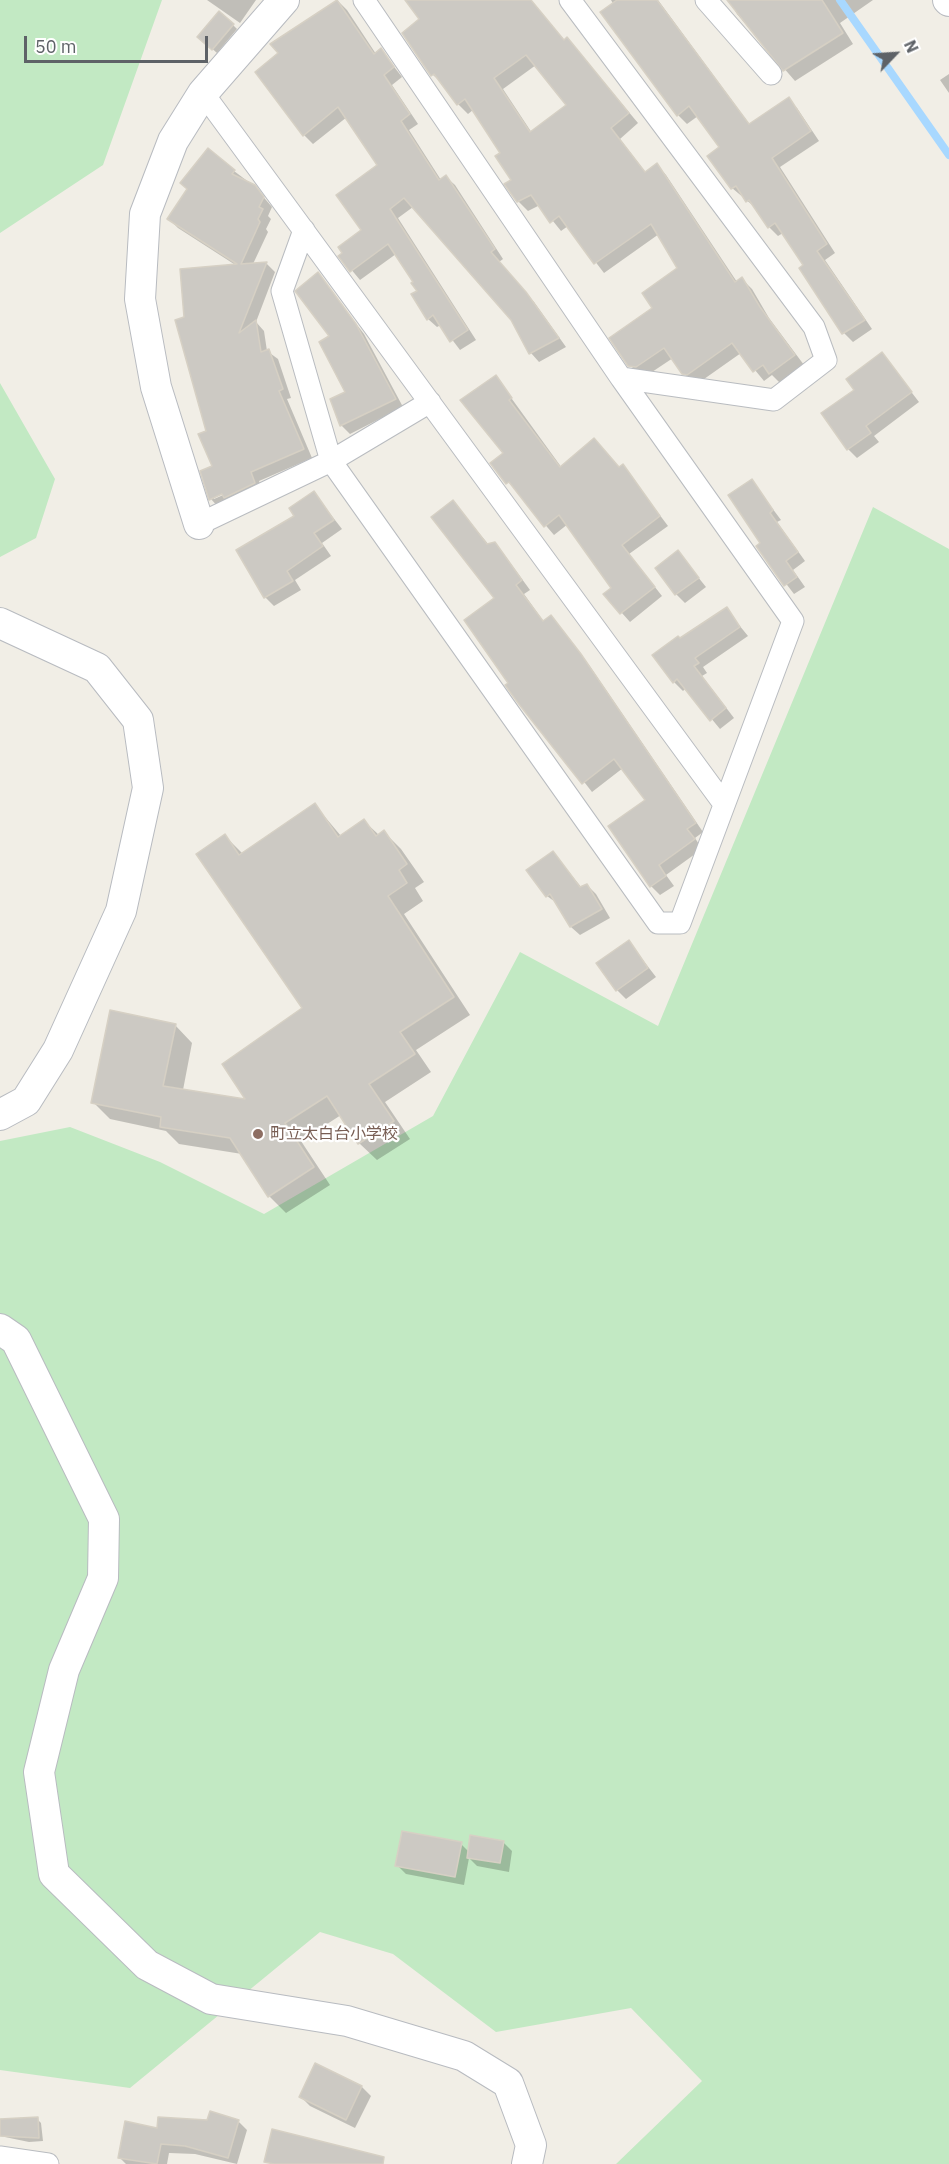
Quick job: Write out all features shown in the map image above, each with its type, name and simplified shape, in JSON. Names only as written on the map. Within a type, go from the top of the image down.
[{"type":"street","points":[[284,0],[203,93],[173,141],[145,214],[140,299],[156,387],[199,524],[331,461],[430,402]]},
{"type":"street","points":[[304,230],[282,291],[331,461],[658,923],[680,923],[793,621],[621,378],[364,0]]},
{"type":"street","points":[[570,0],[814,327],[826,360],[774,400],[621,378]]},
{"type":"street","points":[[706,0],[771,74]]},
{"type":"street","points":[[203,93],[724,804]]},
{"type":"street","points":[[0,623],[97,668],[138,720],[148,788],[121,911],[58,1050],[26,1101],[0,1115]]},
{"type":"street","points":[[0,1329],[16,1340],[104,1519],[103,1578],[64,1670],[39,1773],[54,1874],[147,1965],[211,1999],[346,2021],[464,2056],[508,2083],[531,2145],[527,2164]]},
{"type":"street","points":[[0,2157],[48,2164]]},
{"type":"green space","points":[[0,0],[162,0],[103,165],[0,233]]},
{"type":"green space","points":[[0,383],[55,479],[36,538],[0,557]]},
{"type":"green space","points":[[873,507],[949,549],[949,2164],[616,2164],[702,2081],[631,2008],[496,2032],[393,1954],[320,1932],[130,2088],[0,2070],[0,1141],[70,1127],[160,1162],[264,1214],[433,1116],[520,952],[658,1026]]},
{"type":"building","points":[[337,0],[374,54],[381,48],[394,67],[384,75],[410,114],[401,121],[439,180],[446,175],[495,249],[491,252],[526,292],[559,338],[529,354],[511,320],[404,198],[390,209],[468,330],[450,342],[433,315],[427,320],[411,294],[417,291],[411,283],[413,282],[388,244],[350,272],[338,256],[342,253],[338,247],[361,230],[336,195],[377,165],[338,107],[303,136],[255,72],[278,53],[270,44]]},
{"type":"building","points":[[405,0],[531,0],[564,40],[567,37],[629,113],[611,128],[645,172],[657,163],[735,282],[742,277],[760,307],[795,355],[769,374],[763,365],[753,372],[732,343],[687,375],[682,374],[664,348],[636,367],[628,366],[609,338],[652,308],[642,293],[677,268],[651,224],[594,264],[559,216],[550,223],[531,195],[517,202],[504,184],[511,180],[495,156],[500,153],[465,99],[457,105],[434,74],[431,76],[402,33],[419,19]],"holes":[[[526,55],[566,105],[530,132],[494,78]]]},
{"type":"building","points":[[617,0],[657,0],[749,124],[789,97],[811,131],[772,158],[827,244],[817,251],[865,320],[842,334],[799,268],[803,265],[775,223],[768,228],[749,200],[746,202],[736,186],[731,189],[707,156],[719,147],[689,106],[677,116],[600,12]]},
{"type":"building","points":[[727,0],[822,0],[843,33],[783,71]]},
{"type":"building","points":[[219,11],[234,24],[212,50],[197,37]]},
{"type":"building","points":[[208,148],[235,170],[232,174],[255,185],[264,197],[259,207],[263,209],[258,219],[260,222],[241,264],[267,262],[239,333],[256,320],[261,352],[269,349],[283,389],[279,391],[304,449],[251,472],[255,483],[224,498],[222,494],[209,500],[200,471],[212,466],[198,434],[206,431],[175,320],[184,317],[180,269],[237,264],[167,219],[187,189],[180,183]]},
{"type":"building","points":[[318,272],[356,324],[396,399],[340,426],[330,399],[345,392],[319,342],[329,336],[295,291]]},
{"type":"building","points":[[882,352],[912,392],[866,426],[871,433],[847,450],[821,413],[854,390],[846,379]]},
{"type":"building","points":[[496,375],[512,398],[509,400],[560,467],[594,438],[619,467],[623,464],[660,516],[622,545],[655,587],[620,614],[603,594],[611,588],[559,515],[544,527],[509,482],[506,484],[490,463],[503,453],[460,400]]},
{"type":"building","points":[[752,479],[773,510],[770,513],[798,552],[786,561],[797,577],[784,586],[756,546],[760,543],[728,495]]},
{"type":"building","points":[[314,491],[334,520],[314,533],[323,546],[287,571],[293,581],[264,598],[236,550],[294,516],[289,508]]},
{"type":"building","points":[[453,500],[487,544],[495,542],[522,580],[516,585],[543,621],[551,615],[581,654],[696,823],[687,829],[695,839],[659,865],[666,876],[650,887],[608,826],[645,800],[614,759],[582,784],[505,685],[508,683],[464,620],[494,598],[431,517]]},
{"type":"building","points":[[678,550],[699,578],[675,595],[655,568]]},
{"type":"building","points":[[727,607],[740,627],[695,658],[699,663],[694,666],[726,708],[710,721],[677,679],[673,683],[652,655],[678,636],[680,638]]},
{"type":"building","points":[[315,803],[338,837],[364,819],[376,836],[384,830],[407,864],[399,870],[407,883],[388,896],[454,997],[400,1032],[415,1054],[369,1084],[394,1121],[358,1144],[327,1096],[285,1123],[314,1167],[268,1197],[230,1138],[160,1127],[161,1117],[91,1103],[110,1010],[176,1024],[163,1086],[245,1099],[222,1064],[302,1008],[196,854],[225,834],[239,855]]},
{"type":"building","points":[[553,851],[580,887],[587,884],[602,909],[570,927],[550,894],[546,897],[526,870]]},
{"type":"building","points":[[629,940],[648,968],[616,991],[596,963]]},
{"type":"building","points":[[402,1831],[462,1842],[455,1877],[395,1866]]},
{"type":"building","points":[[470,1835],[504,1841],[500,1863],[467,1858]]},
{"type":"building","points":[[315,2063],[362,2086],[346,2120],[299,2097]]},
{"type":"building","points":[[210,2111],[239,2120],[228,2158],[185,2146],[161,2144],[157,2164],[118,2158],[125,2121],[157,2128],[158,2117],[207,2120]]},
{"type":"building","points":[[38,2117],[39,2138],[0,2136],[0,2119]]},
{"type":"building","points":[[272,2129],[384,2157],[383,2164],[274,2164],[264,2162]]},
{"type":"waterway","points":[[840,0],[949,155]]},
{"type":"place","name":"町立太白台小学校","points":[[258,1134]]}]
